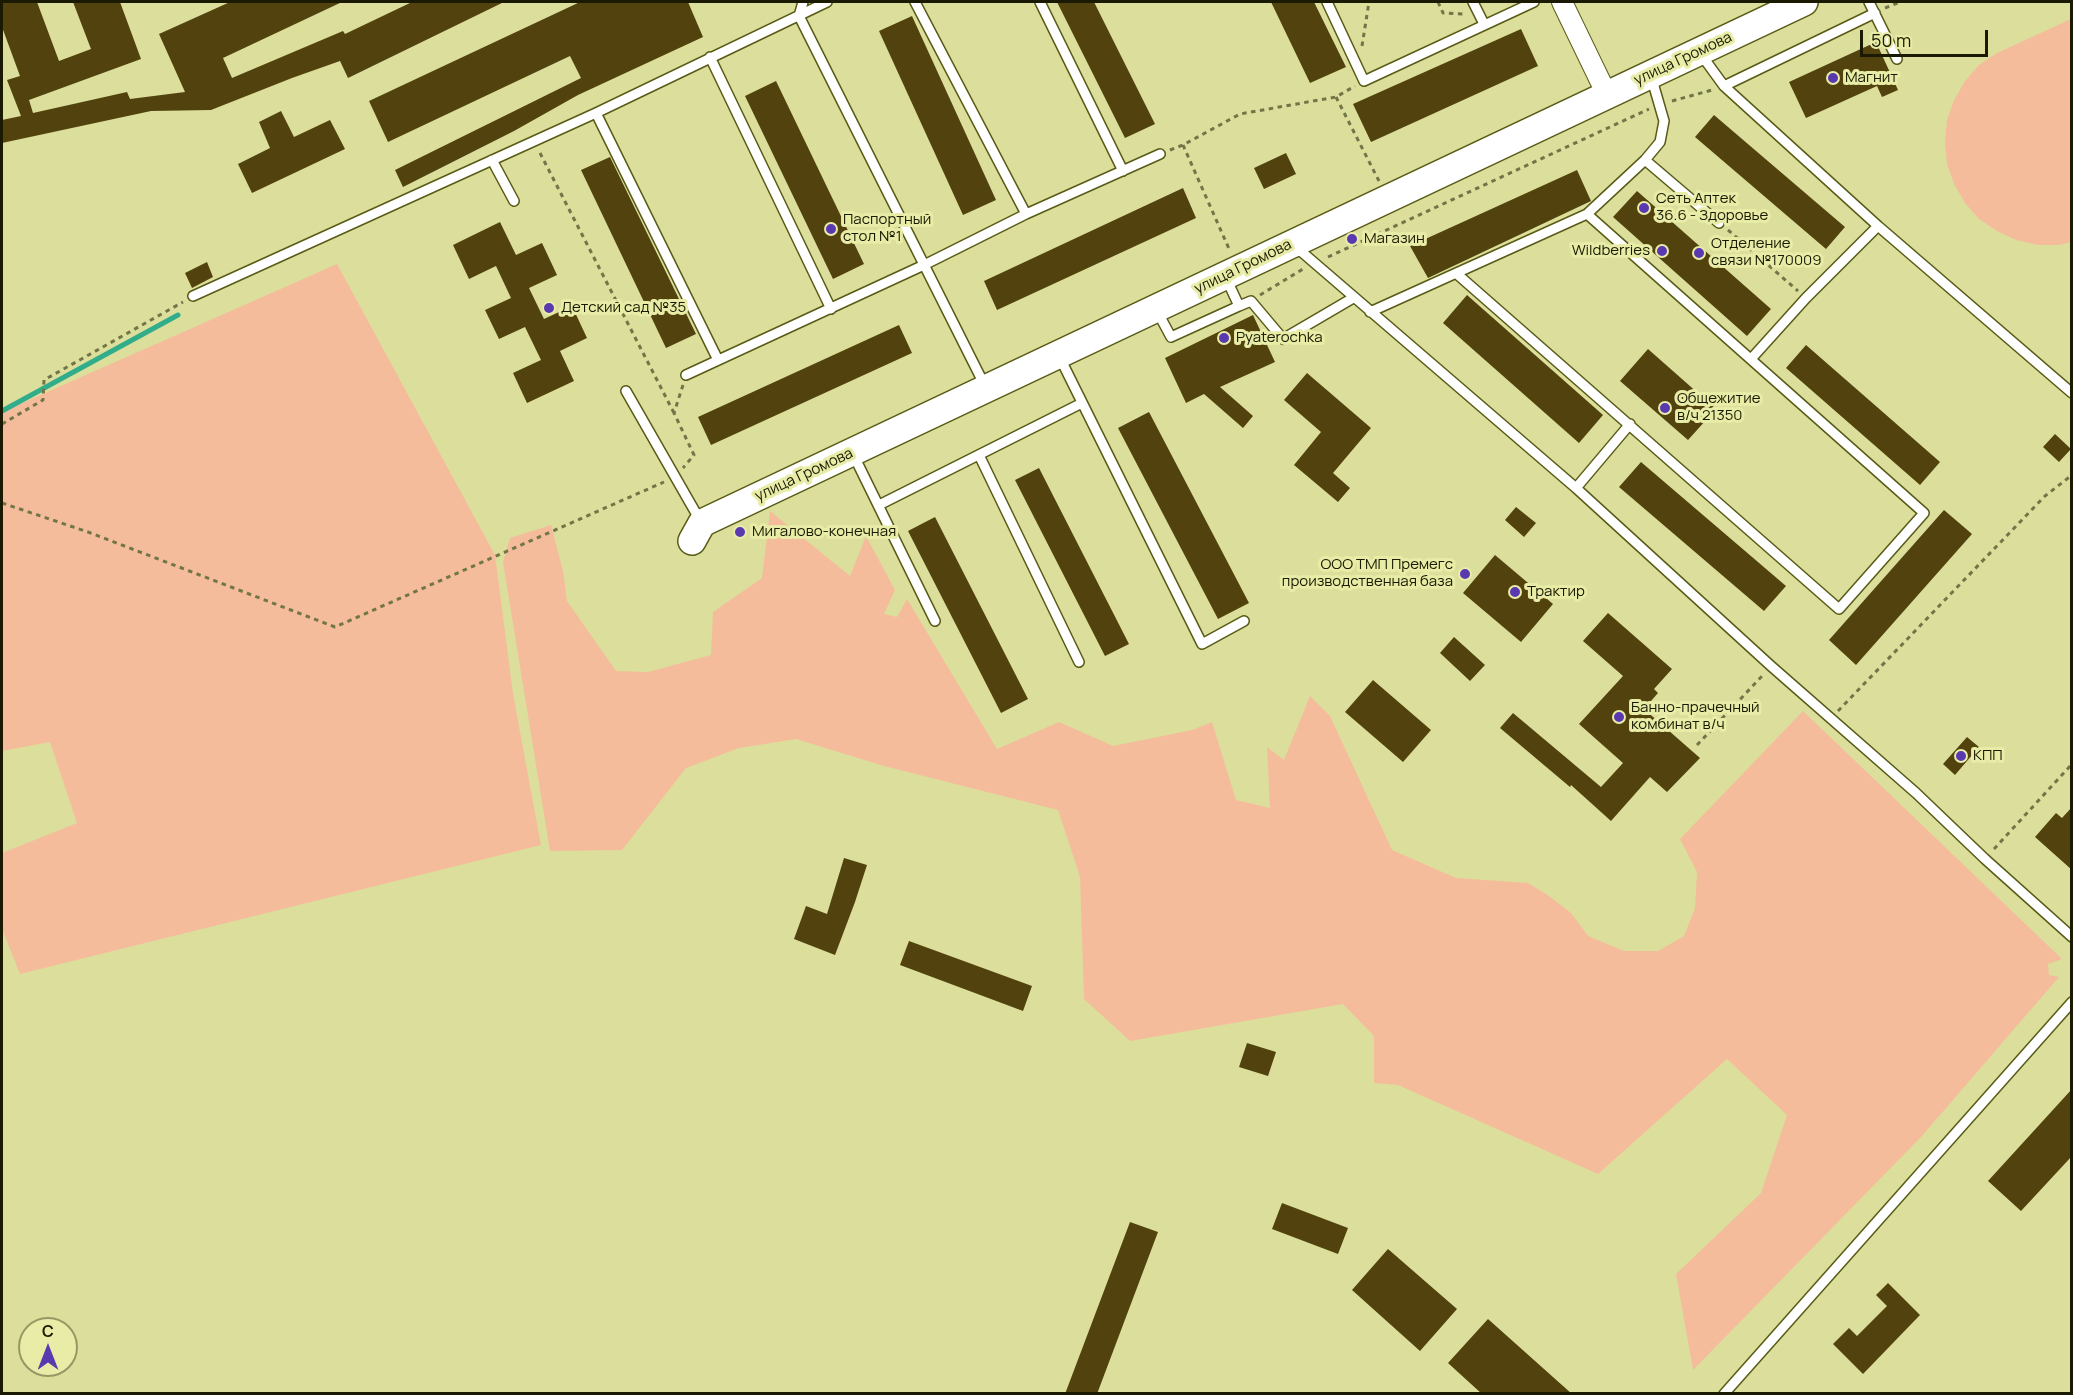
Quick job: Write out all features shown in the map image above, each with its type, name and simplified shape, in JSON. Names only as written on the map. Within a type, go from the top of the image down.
[{"type":"street","points":[[1562,2],[1607,95]]},
{"type":"street","name":"улица Громова","points":[[697,532],[852,453],[1804,2]]},
{"type":"lane","points":[[803,2],[799,16],[987,389]]},
{"type":"lane","points":[[193,296],[534,141],[827,2]]},
{"type":"lane","points":[[915,2],[1026,214]]},
{"type":"lane","points":[[1040,2],[1122,171]]},
{"type":"lane","points":[[1327,2],[1364,81],[1534,2]]},
{"type":"lane","points":[[1473,2],[1484,24]]},
{"type":"lane","points":[[1869,2],[1896,59]]},
{"type":"lane","points":[[1724,86],[1875,13]]},
{"type":"lane","points":[[1699,52],[1724,86],[1878,225],[2072,393]]},
{"type":"lane","points":[[710,57],[831,309]]},
{"type":"lane","points":[[1370,312],[1587,214],[1645,160],[1660,142],[1664,121],[1650,74]]},
{"type":"lane","points":[[596,112],[718,360]]},
{"type":"lane","points":[[686,375],[924,265],[1026,214],[1160,154]]},
{"type":"lane","points":[[492,160],[514,201]]},
{"type":"lane","points":[[1645,160],[1719,223]]},
{"type":"lane","points":[[1457,274],[1839,609],[1924,513],[1587,214]]},
{"type":"lane","points":[[1751,359],[1806,298],[1878,225]]},
{"type":"lane","points":[[1292,244],[1576,488],[1771,666],[1916,793],[2072,937]]},
{"type":"lane","points":[[1232,273],[1239,306]]},
{"type":"lane","points":[[1156,308],[1171,337],[1251,301],[1283,339],[1353,298]]},
{"type":"lane","points":[[1059,354],[1203,644],[1244,621]]},
{"type":"lane","points":[[626,391],[675,477],[697,532]]},
{"type":"lane","points":[[879,506],[1082,403]]},
{"type":"lane","points":[[1576,488],[1630,424]]},
{"type":"lane","points":[[852,453],[935,621]]},
{"type":"lane","points":[[979,455],[1079,662]]},
{"type":"lane","points":[[1724,1394],[2072,1002]]},
{"type":"path","points":[[1358,69],[1369,2]]},
{"type":"path","points":[[1438,2],[1443,13],[1479,14]]},
{"type":"path","points":[[1160,154],[1183,146],[1240,114],[1336,97],[1364,81]]},
{"type":"path","points":[[1251,301],[1314,263],[1659,105],[1724,86]]},
{"type":"path","points":[[1336,97],[1388,199]]},
{"type":"path","points":[[2,503],[88,532],[334,627],[675,477],[694,455],[534,141]]},
{"type":"path","points":[[1183,146],[1232,273]]},
{"type":"path","points":[[1719,223],[1806,298]]},
{"type":"path","points":[[2,424],[43,400],[44,380],[193,296]]},
{"type":"path","points":[[674,413],[686,375]]},
{"type":"path","points":[[1831,718],[2045,495],[2072,475]]},
{"type":"path","points":[[1698,745],[1771,666]]},
{"type":"path","points":[[1985,859],[2072,764]]},
{"type":"shaded area","points":[[2071,19],[2071,242],[2059,245],[2038,245],[2016,240],[1997,231],[1979,219],[1965,203],[1954,184],[1947,164],[1945,142],[1947,120],[1954,100],[1965,81],[1979,65],[1997,53]]},
{"type":"shaded area","points":[[337,264],[495,555],[513,694],[541,845],[20,974],[2,929],[2,853],[77,823],[50,742],[2,751],[2,412]]},
{"type":"shaded area","points":[[770,511],[850,576],[866,536],[895,590],[884,614],[897,617],[907,599],[997,749],[1059,722],[1113,746],[1192,730],[1212,722],[1236,800],[1270,808],[1267,747],[1284,760],[1310,696],[1330,716],[1392,850],[1456,878],[1528,883],[1571,913],[1588,936],[1624,951],[1658,951],[1684,936],[1695,908],[1697,872],[1680,839],[1803,711],[2062,959],[2048,964],[2049,975],[2059,977],[1921,1137],[1693,1370],[1676,1274],[1761,1193],[1787,1115],[1727,1059],[1598,1174],[1398,1085],[1374,1083],[1374,1036],[1343,1004],[1130,1041],[1084,999],[1080,877],[1058,810],[884,766],[796,739],[739,748],[686,768],[622,850],[550,851],[503,562],[510,538],[551,525],[563,571],[567,601],[616,671],[648,672],[711,655],[713,612],[762,578]]},
{"type":"building","points":[[2,2],[37,2],[59,61],[91,49],[73,2],[120,2],[141,59],[29,100],[33,113],[127,92],[130,99],[185,92],[159,34],[230,2],[342,2],[223,58],[232,78],[343,31],[345,34],[412,2],[504,2],[348,78],[340,61],[211,110],[151,111],[2,143],[2,120],[21,116],[7,80],[20,76],[2,27]]},
{"type":"building","points":[[580,2],[688,2],[703,37],[578,95],[514,131],[403,187],[395,170],[581,78],[570,56],[388,142],[369,101]]},
{"type":"building","points":[[1057,2],[1094,2],[1155,124],[1125,138]]},
{"type":"building","points":[[1271,2],[1314,2],[1346,67],[1310,83]]},
{"type":"building","points":[[912,16],[996,200],[963,215],[879,31]]},
{"type":"building","points":[[1521,29],[1538,66],[1371,142],[1353,104]]},
{"type":"building","points":[[1876,42],[1898,90],[1882,97],[1877,86],[1806,118],[1789,82]]},
{"type":"building","points":[[776,81],[864,264],[833,279],[745,96]]},
{"type":"building","points":[[281,111],[294,137],[330,120],[345,149],[252,193],[238,164],[270,148],[259,122]]},
{"type":"building","points":[[1714,115],[1845,227],[1826,249],[1695,137]]},
{"type":"building","points":[[1286,153],[1296,174],[1264,189],[1254,168]]},
{"type":"building","points":[[610,157],[696,334],[666,348],[581,170]]},
{"type":"building","points":[[1577,170],[1591,201],[1428,278],[1410,246]]},
{"type":"building","points":[[1183,188],[1196,218],[997,310],[984,281]]},
{"type":"building","points":[[1637,191],[1771,309],[1747,336],[1613,217]]},
{"type":"building","points":[[500,222],[516,255],[542,243],[557,275],[529,288],[544,319],[572,306],[587,338],[560,351],[574,381],[527,403],[513,373],[541,360],[525,327],[499,339],[485,310],[511,298],[496,266],[469,279],[453,245]]},
{"type":"building","points":[[207,262],[213,277],[192,288],[185,273]]},
{"type":"building","points":[[1467,295],[1603,415],[1579,443],[1443,323]]},
{"type":"building","points":[[1253,315],[1275,362],[1220,387],[1253,416],[1243,428],[1204,394],[1186,403],[1165,358]]},
{"type":"building","points":[[899,325],[912,353],[711,445],[698,417]]},
{"type":"building","points":[[1806,345],[1940,462],[1920,485],[1786,368]]},
{"type":"building","points":[[1648,349],[1716,409],[1688,440],[1620,381]]},
{"type":"building","points":[[1307,373],[1371,428],[1333,473],[1350,488],[1338,502],[1294,465],[1321,432],[1284,400]]},
{"type":"building","points":[[1149,412],[1249,603],[1218,619],[1118,428]]},
{"type":"building","points":[[2055,434],[2071,449],[2059,462],[2043,447]]},
{"type":"building","points":[[1641,462],[1786,586],[1764,611],[1619,487]]},
{"type":"building","points":[[1039,468],[1129,644],[1105,656],[1015,480]]},
{"type":"building","points":[[1516,507],[1536,523],[1524,537],[1505,520]]},
{"type":"building","points":[[1944,510],[1972,534],[1856,665],[1829,640]]},
{"type":"building","points":[[935,517],[1028,699],[1001,713],[908,531]]},
{"type":"building","points":[[1495,555],[1553,604],[1521,642],[1463,593]]},
{"type":"building","name":"Банно-прачечный комбинат в/ч","points":[[1608,613],[1672,669],[1654,689],[1658,693],[1644,709],[1700,758],[1667,792],[1650,777],[1611,821],[1571,785],[1570,787],[1500,728],[1513,713],[1601,787],[1623,763],[1579,724],[1623,676],[1583,641]]},
{"type":"building","points":[[1454,637],[1485,665],[1470,681],[1440,653]]},
{"type":"building","points":[[1373,680],[1431,730],[1403,762],[1345,712]]},
{"type":"building","name":"КПП","points":[[1967,737],[1979,747],[1955,775],[1943,764]]},
{"type":"building","points":[[2072,807],[2072,870],[2035,837],[2056,813],[2062,818]]},
{"type":"building","points":[[844,858],[867,865],[835,955],[794,939],[806,906],[827,914]]},
{"type":"building","points":[[909,941],[1032,986],[1023,1011],[900,965]]},
{"type":"building","points":[[1247,1043],[1276,1052],[1268,1076],[1239,1067]]},
{"type":"building","points":[[2072,1089],[2072,1156],[2021,1211],[1988,1181]]},
{"type":"building","points":[[1282,1203],[1348,1228],[1338,1254],[1272,1229]]},
{"type":"building","points":[[1130,1222],[1158,1232],[1097,1394],[1065,1394]]},
{"type":"building","points":[[1388,1249],[1457,1309],[1420,1351],[1352,1290]]},
{"type":"building","points":[[1888,1283],[1920,1315],[1863,1374],[1833,1344],[1849,1328],[1857,1336],[1887,1306],[1876,1295]]},
{"type":"building","points":[[1488,1319],[1572,1394],[1482,1394],[1448,1363]]},
{"type":"waterway","points":[[2,411],[178,315]]},
{"type":"place","name":"Магнит","points":[[1833,78]]},
{"type":"place","name":"Сеть Аптек 36.6 - Здоровье","points":[[1644,208]]},
{"type":"place","name":"Паспортный стол №1","points":[[831,229]]},
{"type":"place","name":"Магазин","points":[[1352,239]]},
{"type":"place","name":"Wildberries","points":[[1662,251]]},
{"type":"place","name":"Отделение связи №170009","points":[[1699,253]]},
{"type":"place","name":"Детский сад №35","points":[[549,308]]},
{"type":"place","name":"Pyaterochka","points":[[1224,338]]},
{"type":"place","name":"Общежитие в/ч 21350","points":[[1665,408]]},
{"type":"place","name":"Мигалово-конечная","points":[[740,532]]},
{"type":"place","name":"ООО ТМП Премегс производственная база","points":[[1465,574]]},
{"type":"place","name":"Трактир","points":[[1515,592]]},
{"type":"place","name":"Банно-прачечный комбинат в/ч","points":[[1619,717]]},
{"type":"place","name":"КПП","points":[[1961,756]]}]
